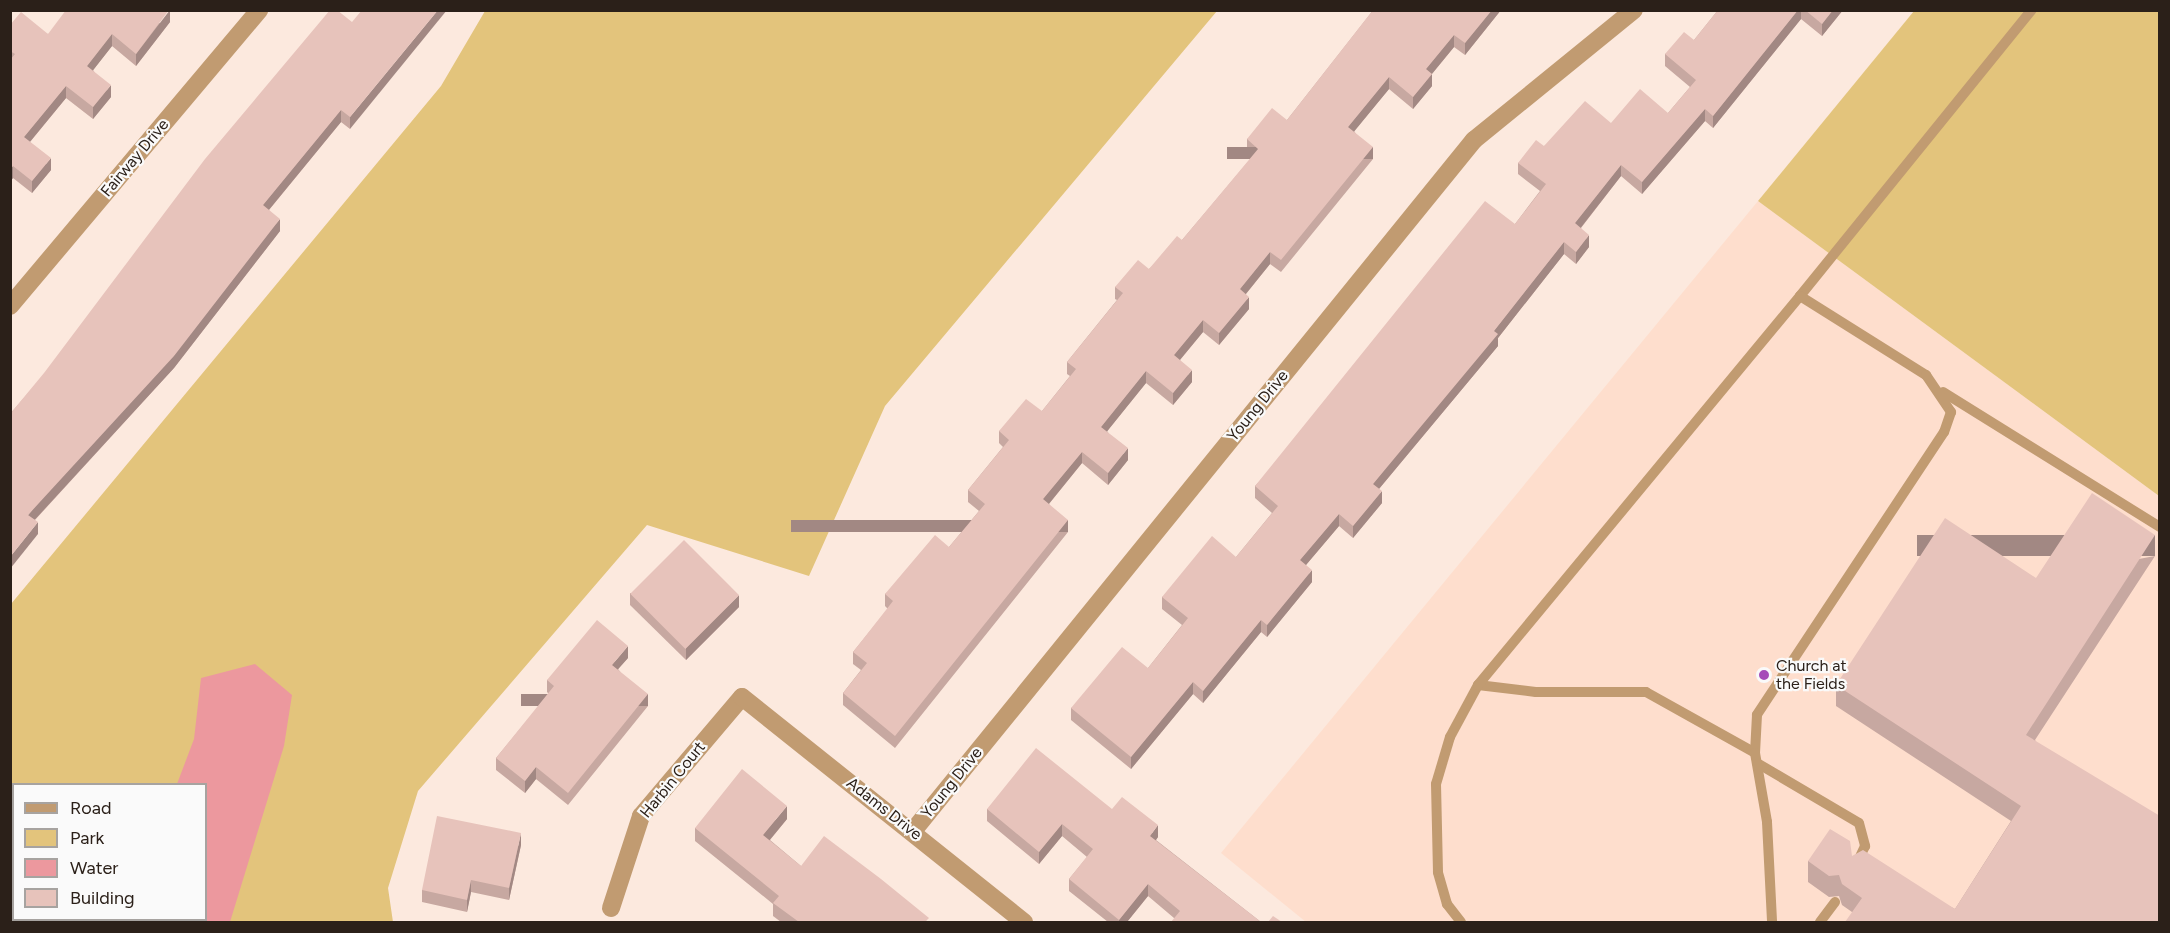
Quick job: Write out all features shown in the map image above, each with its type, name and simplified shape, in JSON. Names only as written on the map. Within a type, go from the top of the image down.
[{"type":"street","name":"Fairway Drive","points":[[10,306],[259,10]]},
{"type":"street","name":"Young Drive","points":[[913,831],[1474,140],[1634,10]]},
{"type":"street","name":"Adams Drive","points":[[742,697],[913,831],[1024,922]]},
{"type":"street","name":"Harbin Court","points":[[611,908],[641,816],[742,697]]},
{"type":"lane","points":[[1461,922],[1447,904],[1438,872],[1436,784],[1450,737],[1478,685],[1800,296],[2032,10]]},
{"type":"lane","points":[[1800,296],[1926,375],[1942,392],[2160,527]]},
{"type":"lane","points":[[1772,922],[1767,822],[1756,758],[1757,716],[1780,677],[1944,432],[1951,412],[1942,392]]},
{"type":"lane","points":[[1478,685],[1536,692],[1646,692],[1859,823],[1865,846],[1855,870]]},
{"type":"lane","points":[[1820,922],[1835,902]]},
{"type":"shaded area","name":"Church at the Fields","points":[[1758,201],[2159,496],[2159,922],[1306,922],[1221,853]]},
{"type":"green space","points":[[485,11],[1217,11],[885,406],[809,576],[647,525],[418,791],[388,888],[393,922],[11,922],[11,604],[441,86]]},
{"type":"green space","points":[[1914,11],[2159,11],[2159,496],[1758,201]]},
{"type":"water","points":[[255,664],[292,695],[284,746],[230,922],[11,922],[12,908],[12,921],[207,921],[207,783],[177,783],[194,739],[201,678]]},
{"type":"building","points":[[66,10],[169,10],[136,54],[112,34],[87,66],[111,85],[93,107],[66,86],[24,137],[51,158],[32,181],[13,166],[10,170],[10,60],[15,54],[10,51],[10,25],[21,12],[48,34]]},
{"type":"building","points":[[330,10],[337,10],[352,22],[362,10],[438,10],[350,117],[341,110],[263,205],[280,219],[174,356],[28,515],[38,522],[10,557],[10,414],[44,373],[205,159]]},
{"type":"building","points":[[1373,10],[1492,10],[1465,43],[1454,35],[1426,69],[1432,74],[1413,97],[1389,77],[1348,127],[1373,147],[1281,260],[1270,252],[1240,289],[1249,297],[1219,333],[1203,320],[1174,355],[1192,370],[1173,393],[1146,371],[1101,427],[1128,448],[1108,473],[1082,452],[1043,499],[1068,520],[895,736],[843,693],[867,663],[853,652],[893,601],[885,594],[935,535],[949,547],[985,504],[968,490],[1009,440],[999,431],[1026,399],[1042,411],[1076,369],[1067,362],[1123,293],[1115,287],[1138,260],[1149,269],[1177,236],[1182,240],[1258,149],[1247,139],[1272,108],[1287,120]]},
{"type":"building","points":[[1718,10],[1798,10],[1713,116],[1705,109],[1642,182],[1621,165],[1575,223],[1589,235],[1576,252],[1564,242],[1494,331],[1498,334],[1373,484],[1382,491],[1353,526],[1339,514],[1300,560],[1312,570],[1267,625],[1261,620],[1203,691],[1193,682],[1131,757],[1071,708],[1122,647],[1148,668],[1188,618],[1162,597],[1212,536],[1236,557],[1278,506],[1255,486],[1485,201],[1515,224],[1546,184],[1518,163],[1536,140],[1544,146],[1585,101],[1611,123],[1640,89],[1668,113],[1696,80],[1665,54],[1684,32],[1694,40]]},
{"type":"building","points":[[1805,10],[1833,10],[1822,24]]},
{"type":"building","points":[[2092,493],[2155,535],[2026,735],[2160,816],[2160,922],[1845,922],[1862,898],[1842,884],[1839,875],[1829,876],[1808,861],[1830,829],[1850,841],[1852,856],[1863,850],[1955,909],[2021,806],[1836,685],[1945,518],[2036,578]]},
{"type":"building","points":[[684,540],[739,595],[685,649],[630,594]]},
{"type":"building","points":[[597,620],[628,646],[612,665],[648,694],[568,793],[536,767],[525,781],[496,758],[554,686],[547,680]]},
{"type":"building","points":[[1036,748],[1112,809],[1122,797],[1158,825],[1150,836],[1261,922],[1171,922],[1180,911],[1148,884],[1119,920],[1069,879],[1093,849],[1062,824],[1039,852],[987,809]]},
{"type":"building","points":[[742,769],[787,806],[763,835],[801,866],[824,836],[929,918],[925,922],[799,922],[773,903],[779,896],[695,828]]},
{"type":"building","points":[[437,816],[521,833],[509,888],[471,880],[467,900],[422,890]]},
{"type":"building","points":[[1273,916],[1282,922],[1268,922]]},
{"type":"place","name":"Church at the Fields","points":[[1764,675]]}]
